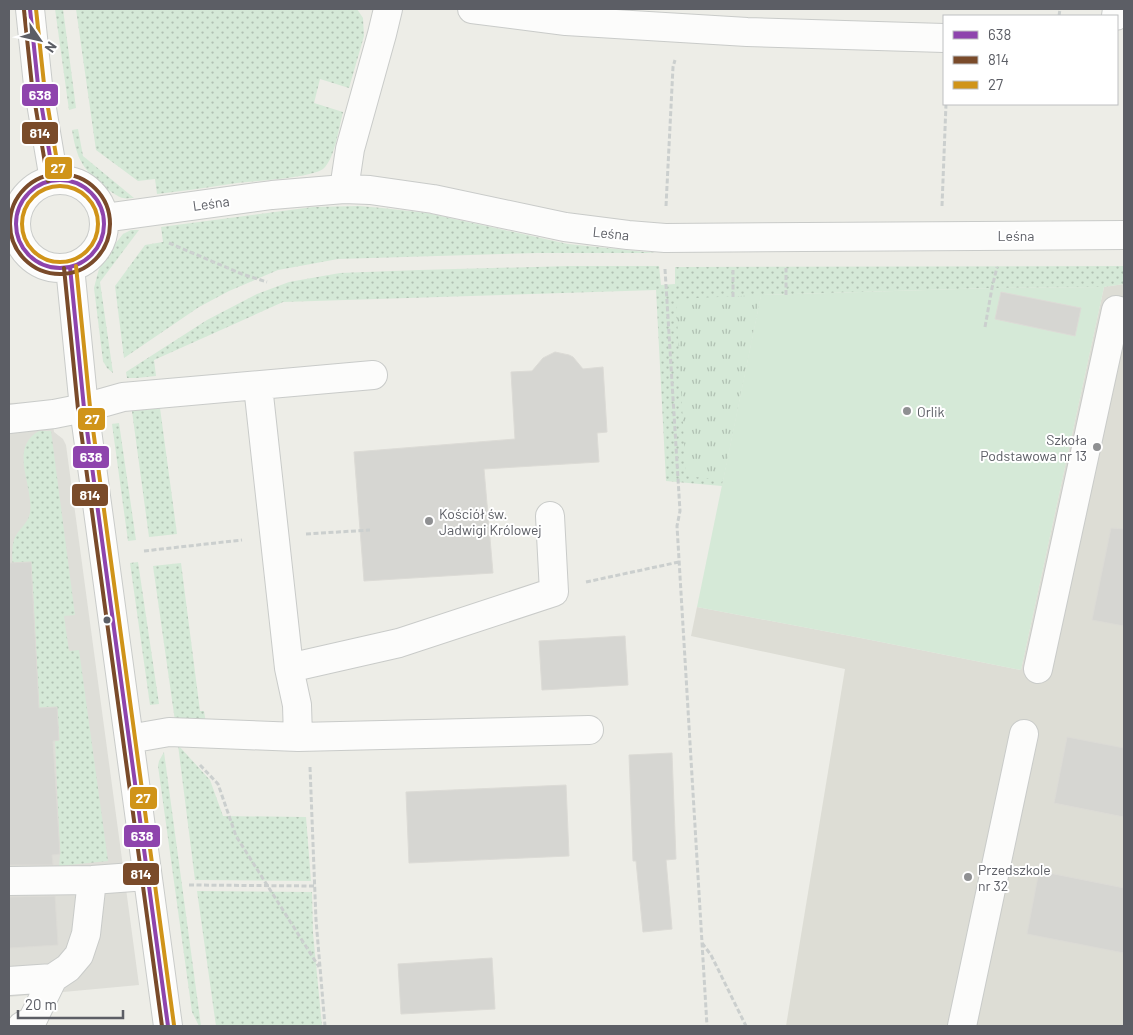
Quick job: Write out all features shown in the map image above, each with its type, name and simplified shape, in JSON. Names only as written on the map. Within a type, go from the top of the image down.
[{"type":"street","points":[[30,9],[38,84],[54,180]]},
{"type":"street","points":[[344,189],[350,149],[388,9]]},
{"type":"street","points":[[472,9],[566,21],[789,34],[943,38]]},
{"type":"street","points":[[54,180],[74,182],[92,193],[100,205],[104,218],[103,231],[99,243],[92,254],[82,262],[70,267],[55,268],[40,264],[28,256],[19,243],[16,229],[16,212],[24,196],[37,185],[54,180]]},
{"type":"street","name":"Leśna","points":[[104,218],[272,195],[344,189],[370,190],[414,196],[565,227],[666,238],[1124,235]]},
{"type":"street","points":[[70,267],[84,408],[168,1026]]},
{"type":"street","points":[[1038,669],[1116,310],[1124,312]]},
{"type":"street","points":[[9,418],[54,414],[123,397],[373,375]]},
{"type":"street","points":[[258,386],[290,668],[304,737]]},
{"type":"street","points":[[290,668],[399,643],[554,592],[550,516]]},
{"type":"street","points":[[129,739],[169,732],[304,737],[590,730]]},
{"type":"street","points":[[962,1026],[1024,734]]},
{"type":"street","points":[[9,881],[92,880],[147,876]]},
{"type":"street","points":[[9,981],[53,978],[68,968],[78,954],[86,934],[92,880]]},
{"type":"street","points":[[22,1026],[32,1021],[53,978]]},
{"type":"path","points":[[666,211],[673,67],[683,28]]},
{"type":"path","points":[[941,236],[946,105]]},
{"type":"path","points":[[165,242],[242,274],[267,282]]},
{"type":"path","points":[[985,326],[1000,259]]},
{"type":"path","points":[[786,261],[786,295]]},
{"type":"path","points":[[666,269],[680,511],[677,526],[707,1026]]},
{"type":"path","points":[[733,270],[733,297]]},
{"type":"path","points":[[554,589],[679,562]]},
{"type":"path","points":[[169,732],[218,784],[236,836],[320,969]]},
{"type":"path","points":[[304,737],[325,1026]]},
{"type":"path","points":[[189,885],[315,886]]},
{"type":"path","points":[[702,943],[711,955],[746,1026]]},
{"type":"shaded area","name":"Przedszkole nr 32","points":[[1124,284],[1124,1026],[786,1026],[845,669],[691,636],[697,607],[1021,670],[1104,287]]},
{"type":"shaded area","points":[[50,402],[54,432],[63,439],[66,445],[139,985],[9,997],[9,403]]},
{"type":"green space","points":[[55,9],[63,9],[76,108],[69,110]]},
{"type":"green space","points":[[76,9],[357,9],[363,18],[364,36],[349,88],[320,79],[314,103],[343,112],[331,158],[323,169],[307,175],[157,194],[155,179],[138,181],[96,150]]},
{"type":"green space","points":[[78,129],[83,156],[134,198],[123,198],[113,193],[84,167],[77,151],[72,130]]},
{"type":"green space","points":[[359,206],[427,213],[568,244],[656,253],[537,253],[338,259],[278,270],[229,291],[199,307],[124,358],[115,286],[145,245],[163,242],[161,227],[313,207]]},
{"type":"green space","points":[[131,230],[139,230],[100,282],[113,373],[103,361],[94,288],[99,269],[123,234]]},
{"type":"green space","points":[[569,266],[659,266],[661,285],[675,284],[675,267],[1124,266],[1124,284],[1104,287],[992,288],[761,295],[722,486],[666,481],[656,290],[283,302],[154,360],[156,376],[127,378],[126,372],[207,320],[257,294],[289,282],[340,273]]},
{"type":"green space","name":"Orlik","points":[[1104,287],[1021,670],[697,607],[761,295],[992,288]]},
{"type":"green space","points":[[761,295],[723,480],[686,476],[676,299]]},
{"type":"green space","points":[[150,402],[160,408],[177,534],[149,537],[131,404]]},
{"type":"green space","points":[[119,423],[136,540],[128,541],[112,424]]},
{"type":"green space","points":[[39,431],[51,431],[75,615],[64,616],[69,651],[79,650],[108,861],[59,866],[55,741],[59,740],[57,707],[39,708],[33,593],[15,594],[12,558],[13,545],[15,536],[30,513],[29,491],[24,468],[25,447],[30,438]]},
{"type":"green space","points":[[138,562],[159,704],[150,705],[130,563]]},
{"type":"green space","points":[[181,563],[200,711],[204,711],[206,723],[175,721],[153,566]]},
{"type":"green space","points":[[178,745],[210,780],[223,816],[306,817],[311,881],[195,880]]},
{"type":"green space","points":[[164,752],[201,1026],[199,1026],[192,1012],[158,766]]},
{"type":"green space","points":[[197,891],[312,892],[313,933],[322,1026],[216,1026]]},
{"type":"building","points":[[1001,292],[1081,308],[1075,336],[995,319]]},
{"type":"building","points":[[555,352],[573,357],[583,369],[603,367],[607,432],[597,433],[599,462],[484,469],[493,573],[364,581],[354,452],[515,439],[511,372],[532,371],[543,358]]},
{"type":"building","points":[[1111,528],[1124,529],[1124,626],[1092,620]]},
{"type":"building","points":[[31,562],[39,708],[57,707],[59,740],[53,741],[60,854],[52,855],[53,865],[9,865],[9,563]]},
{"type":"building","points":[[625,636],[628,685],[542,690],[539,641]]},
{"type":"building","points":[[1067,737],[1124,748],[1124,817],[1054,803]]},
{"type":"building","points":[[672,753],[676,859],[666,860],[672,929],[643,932],[636,861],[633,861],[629,755]]},
{"type":"building","points":[[566,785],[569,856],[409,863],[406,792]]},
{"type":"building","points":[[1039,871],[1124,888],[1124,953],[1027,934]]},
{"type":"building","points":[[55,896],[58,945],[9,948],[9,897]]},
{"type":"building","points":[[492,958],[495,1009],[401,1014],[398,964]]},
{"type":"transit line","name":"638","points":[[30,9],[38,85],[54,180]]},
{"type":"transit line","name":"27","points":[[36,9],[44,84],[60,179]]},
{"type":"transit line","name":"814","points":[[24,10],[32,86],[48,181]]},
{"type":"transit line","name":"814","points":[[60,174],[79,178],[96,188],[106,205],[110,224],[106,243],[96,260],[79,270],[60,274],[41,270],[24,260],[14,243],[10,224],[14,205],[24,188],[41,178],[60,174]]},
{"type":"transit line","name":"638","points":[[60,180],[77,183],[91,193],[101,207],[104,224],[101,241],[91,255],[77,265],[60,268],[43,265],[29,255],[19,241],[16,224],[19,207],[29,193],[43,183],[60,180]]},
{"type":"transit line","name":"27","points":[[60,186],[74,189],[87,197],[95,210],[98,224],[95,238],[87,251],[74,259],[60,262],[46,259],[33,251],[25,238],[22,224],[25,210],[33,197],[46,189],[60,186]]},
{"type":"transit line","name":"27","points":[[76,266],[90,407],[174,1025]]},
{"type":"transit line","name":"638","points":[[70,267],[84,408],[168,1026]]},
{"type":"transit line","name":"814","points":[[64,268],[78,409],[162,1026]]},
{"type":"place","name":"Orlik","points":[[907,411]]},
{"type":"place","name":"Szkoła Podstawowa nr 13","points":[[1097,447]]},
{"type":"place","name":"Kościół św. Jadwigi Królowej","points":[[429,521]]},
{"type":"place","name":"Przedszkole nr 32","points":[[968,877]]}]
